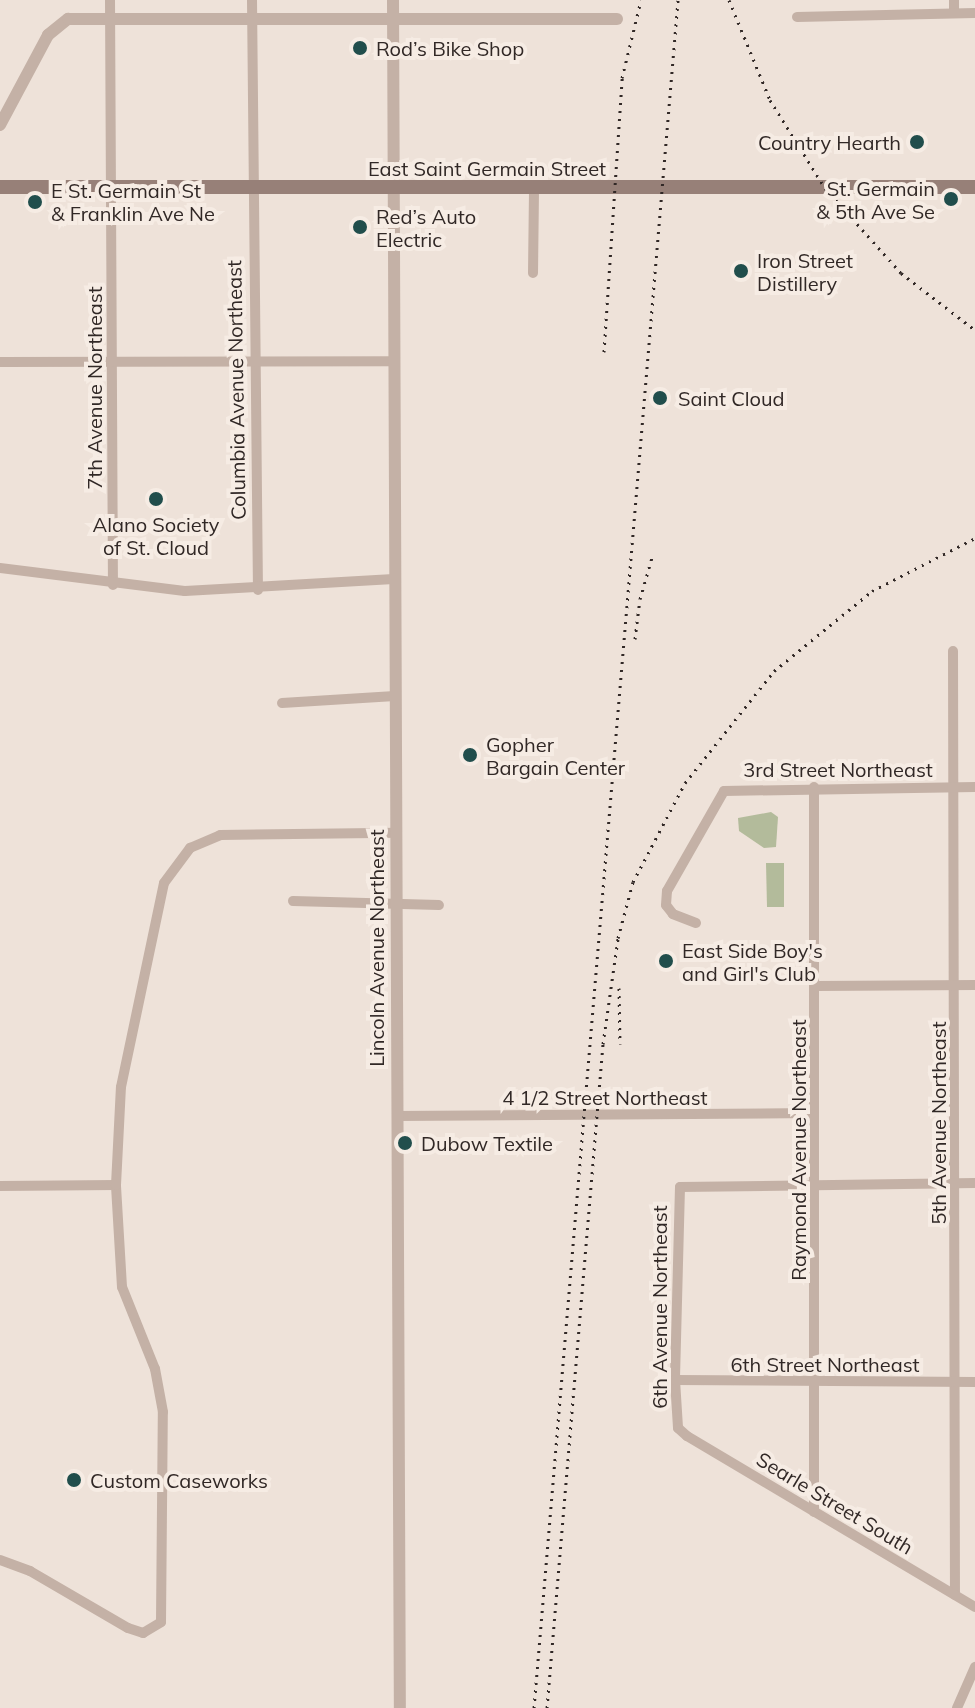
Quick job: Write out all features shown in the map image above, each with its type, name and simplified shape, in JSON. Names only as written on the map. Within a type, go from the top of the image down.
[{"type":"main road","name":"East Saint Germain Street","points":[[0,187],[111,190],[975,187]]},
{"type":"street","name":"7th Avenue Northeast","points":[[110,0],[113,585]]},
{"type":"street","name":"Columbia Avenue Northeast","points":[[252,0],[252,361],[258,590]]},
{"type":"street","name":"Lincoln Avenue Northeast","points":[[393,0],[400,1708]]},
{"type":"street","points":[[954,0],[954,13]]},
{"type":"street","points":[[797,17],[975,13]]},
{"type":"street","points":[[0,125],[48,35],[59,23],[110,18],[393,16],[617,19]]},
{"type":"street","points":[[533,273],[534,189]]},
{"type":"street","points":[[0,362],[393,361]]},
{"type":"street","points":[[0,568],[113,585],[258,590],[394,579]]},
{"type":"street","name":"5th Avenue Northeast","points":[[953,651],[957,1382],[955,1595]]},
{"type":"street","points":[[282,703],[395,696]]},
{"type":"street","name":"3rd Street Northeast","points":[[696,923],[673,914],[666,905],[667,891],[716,799],[734,787],[975,787]]},
{"type":"street","name":"Raymond Avenue Northeast","points":[[814,787],[814,1512]]},
{"type":"street","points":[[0,1560],[30,1571],[128,1628],[152,1632],[164,1609],[163,1412],[155,1369],[122,1287],[116,1185],[124,1073],[159,896],[179,860],[201,841],[220,835],[396,833]]},
{"type":"street","points":[[293,901],[439,905]]},
{"type":"street","points":[[816,986],[975,985]]},
{"type":"street","name":"4 1/2 Street Northeast","points":[[397,1116],[814,1113]]},
{"type":"street","points":[[816,1184],[975,1183]]},
{"type":"street","name":"6th Avenue Northeast","points":[[678,1428],[675,1380],[680,1187],[816,1184]]},
{"type":"street","points":[[0,1186],[116,1185]]},
{"type":"street","name":"6th Street Northeast","points":[[675,1380],[975,1382]]},
{"type":"street","name":"Searle Street South","points":[[678,1428],[975,1607]]},
{"type":"street","points":[[957,1708],[975,1667]]},
{"type":"green space","points":[[771,812],[778,817],[776,847],[764,848],[739,831],[738,818]]},
{"type":"green space","points":[[766,863],[784,863],[784,907],[767,907]]},
{"type":"railway","points":[[604,352],[622,78],[641,0]]},
{"type":"railway","points":[[534,1708],[678,0]]},
{"type":"railway","points":[[729,0],[770,100],[825,188],[901,273],[975,330]]},
{"type":"railway","points":[[547,1708],[603,1044],[618,938],[633,882],[685,783],[774,671],[872,591],[975,538]]},
{"type":"railway","points":[[635,639],[640,599],[653,554]]},
{"type":"railway","points":[[619,988],[620,1044]]},
{"type":"place","name":"Rod’s Bike Shop","points":[[360,48]]},
{"type":"place","name":"Country Hearth","points":[[917,142]]},
{"type":"place","name":"St. Germain & 5th Ave Se","points":[[951,199]]},
{"type":"place","name":"E St. Germain St & Franklin Ave Ne","points":[[35,202]]},
{"type":"place","name":"Red’s Auto Electric","points":[[360,227]]},
{"type":"place","name":"Iron Street Distillery","points":[[741,271]]},
{"type":"place","name":"Saint Cloud","points":[[660,398]]},
{"type":"place","name":"Alano Society of St. Cloud","points":[[156,499]]},
{"type":"place","name":"Gopher Bargain Center","points":[[470,755]]},
{"type":"place","name":"East Side Boy's and Girl's Club","points":[[666,961]]},
{"type":"place","name":"Dubow Textile","points":[[405,1143]]},
{"type":"place","name":"Custom Caseworks","points":[[74,1480]]}]
